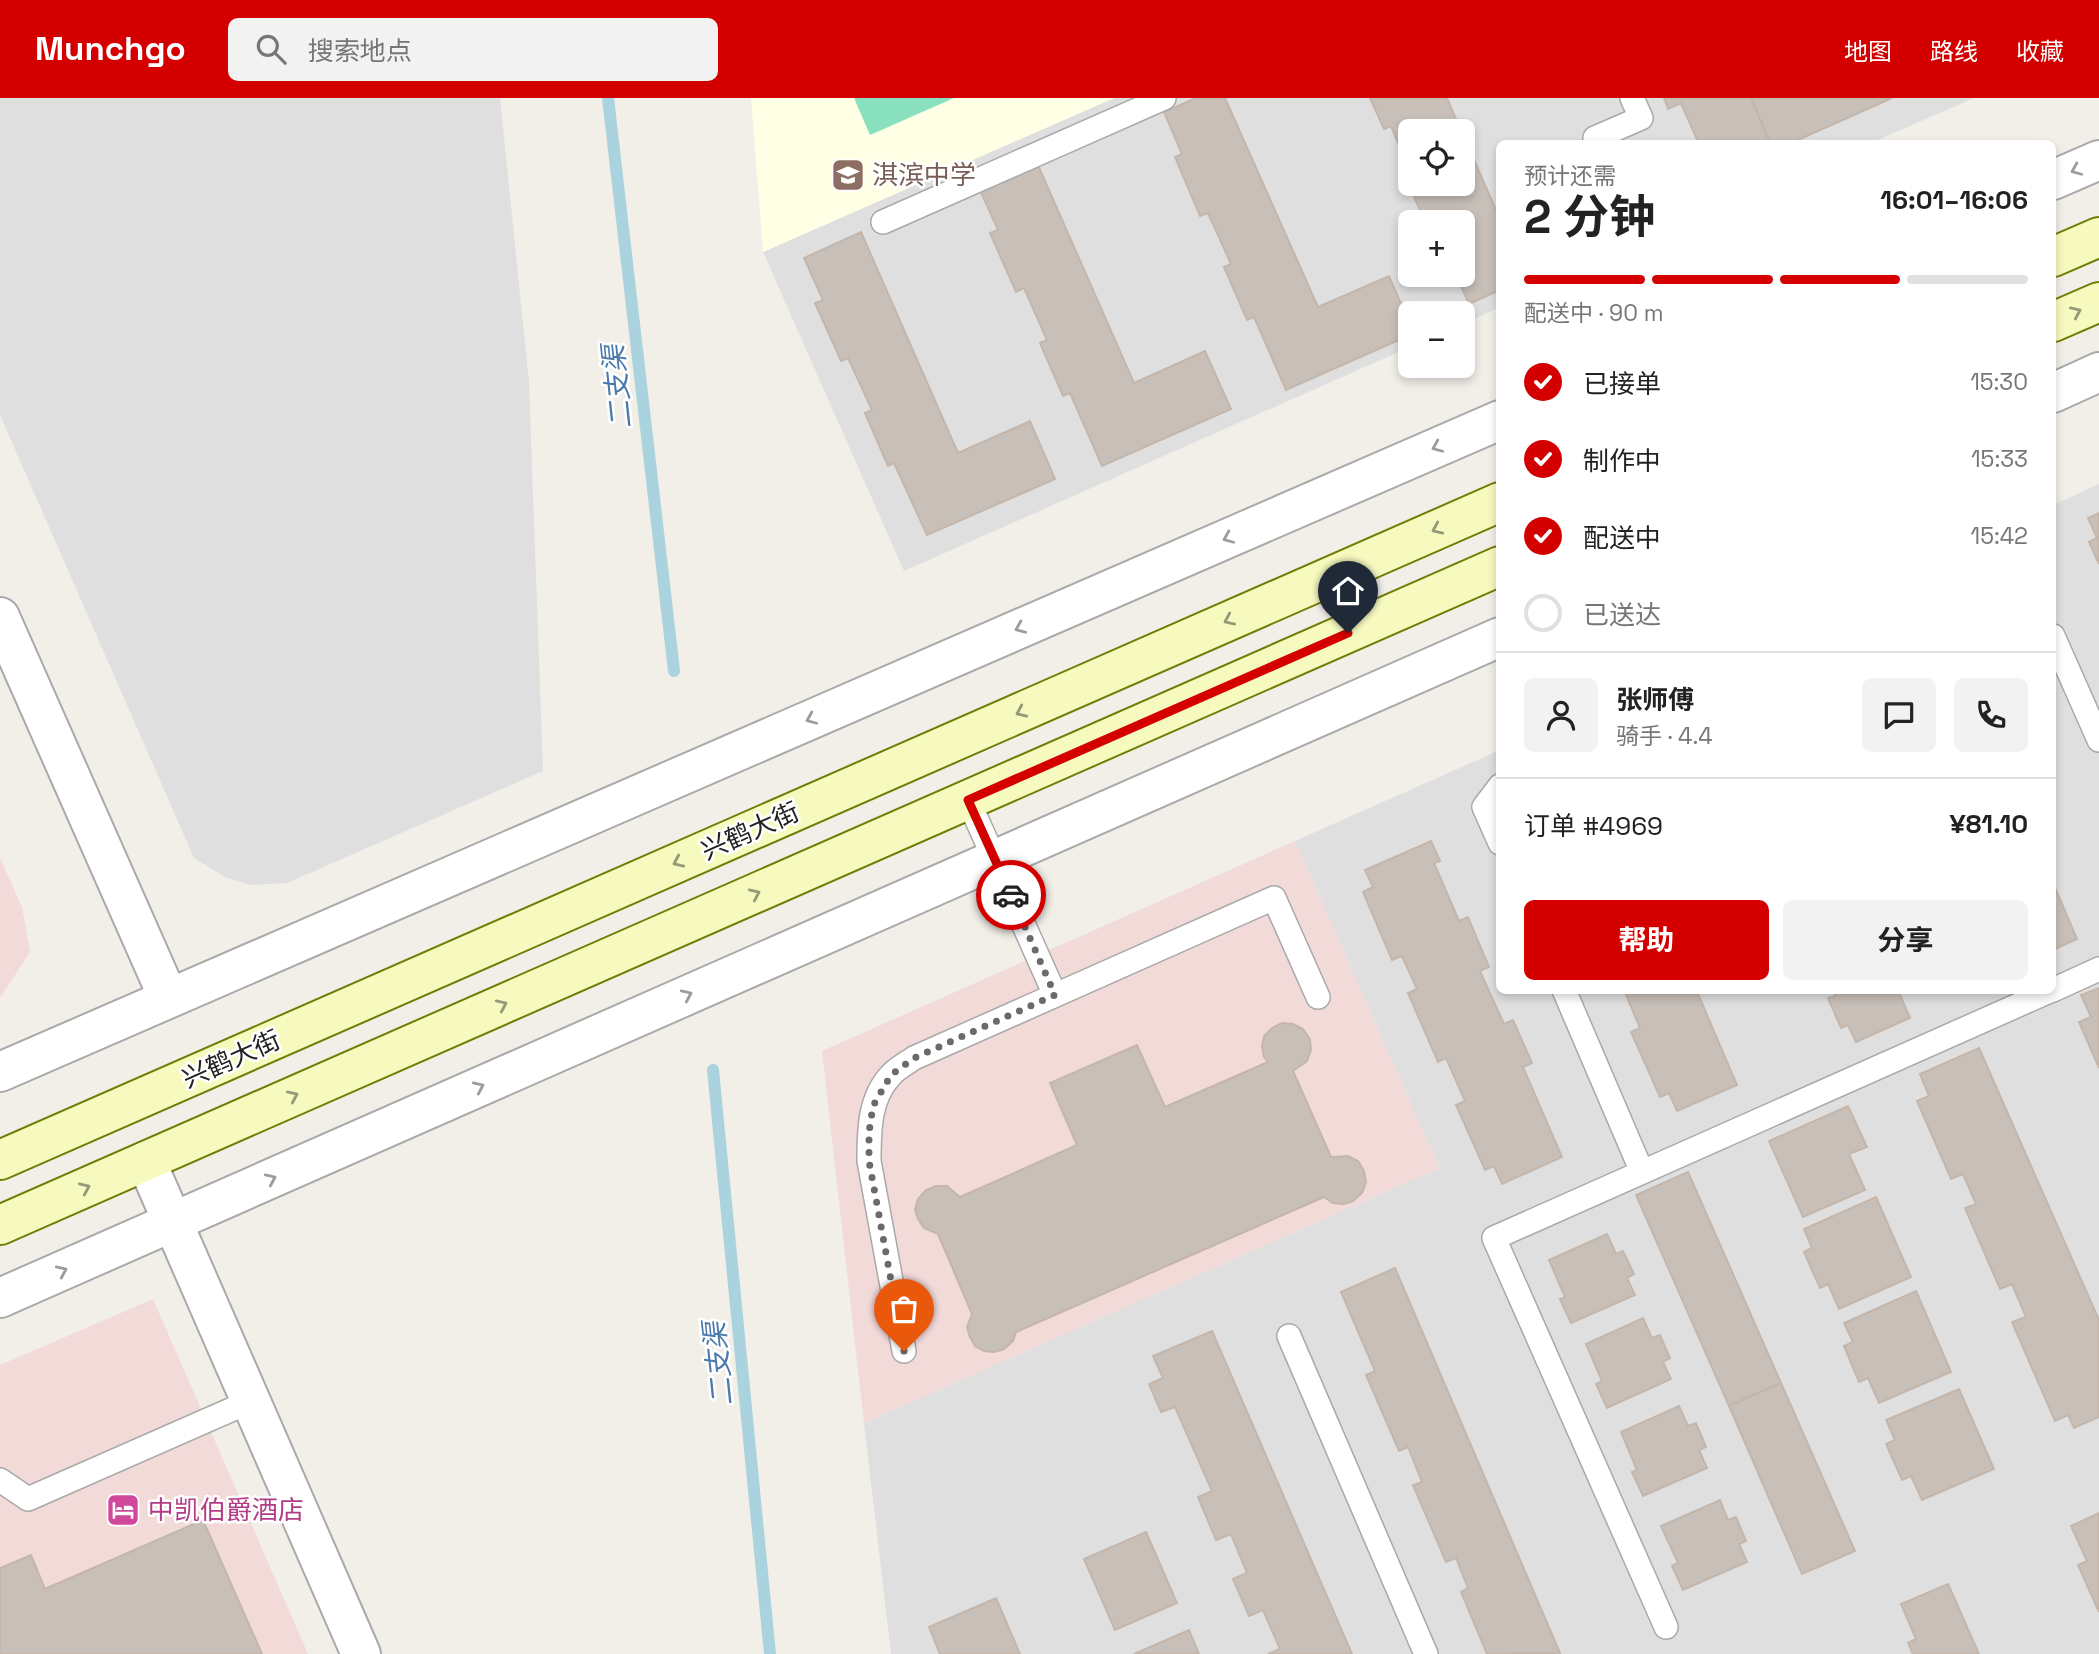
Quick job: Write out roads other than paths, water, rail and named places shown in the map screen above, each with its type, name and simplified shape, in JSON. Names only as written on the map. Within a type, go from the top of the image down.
[{"type":"main road","points":[[2056,256],[2099,237]]},
{"type":"main road","points":[[2056,321],[2099,302]]},
{"type":"main road","name":"兴鹤大街","points":[[0,1160],[1496,504]]},
{"type":"main road","points":[[0,1225],[1496,568]]},
{"type":"street","points":[[2056,179],[2099,160]]},
{"type":"street","points":[[2056,392],[2099,372]]},
{"type":"street","points":[[0,1072],[1496,422]]},
{"type":"street","points":[[0,617],[168,998]]},
{"type":"street","points":[[0,1298],[1496,638]]},
{"type":"street","points":[[146,1161],[361,1654]]},
{"type":"lane","points":[[883,222],[1164,98]]},
{"type":"lane","points":[[1596,140],[1595,138],[1641,118],[1632,98]]},
{"type":"lane","points":[[2056,643],[2099,740]]},
{"type":"lane","points":[[1496,791],[1484,807],[1496,834]]},
{"type":"lane","points":[[968,800],[1055,995]]},
{"type":"lane","points":[[904,1351],[869,1161],[869,1132],[873,1106],[891,1075],[914,1058],[1274,898],[1318,997]]},
{"type":"lane","points":[[2056,988],[2099,970]]},
{"type":"lane","points":[[1566,994],[1642,1172]]},
{"type":"lane","points":[[1666,1627],[1494,1238],[2043,994]]},
{"type":"lane","points":[[1289,1336],[1426,1654]]},
{"type":"lane","points":[[0,1480],[28,1499],[251,1401]]},
{"type":"waterway","name":"二支渠","points":[[608,98],[674,671]]},
{"type":"waterway","name":"二支渠","points":[[713,1070],[770,1654]]},
{"type":"place","name":"淇滨中学","points":[[848,175]]},
{"type":"place","name":"中凯伯爵酒店","points":[[123,1510]]}]
